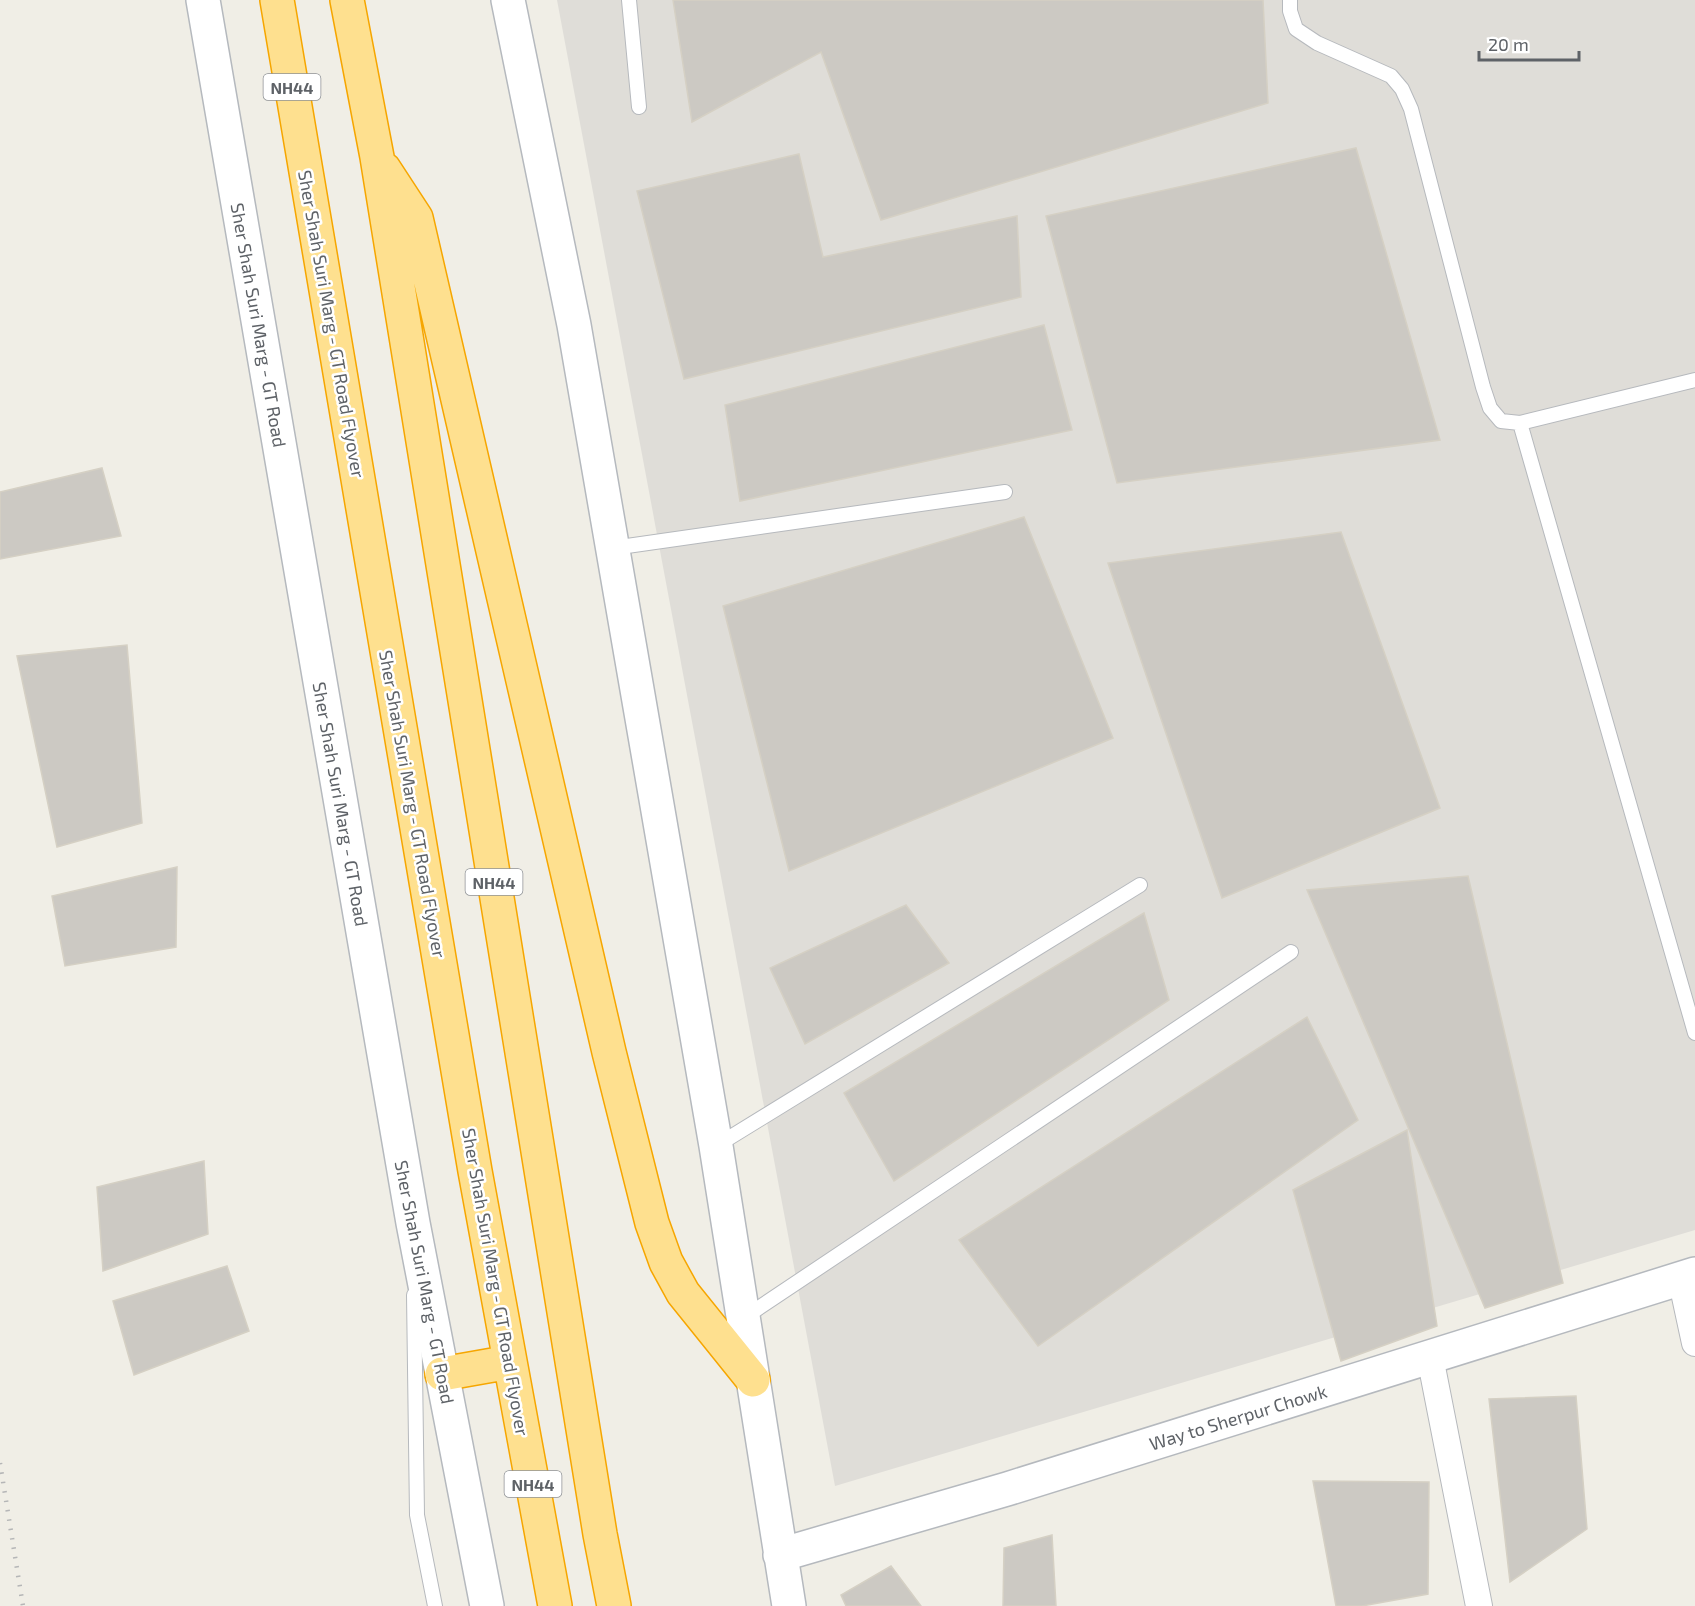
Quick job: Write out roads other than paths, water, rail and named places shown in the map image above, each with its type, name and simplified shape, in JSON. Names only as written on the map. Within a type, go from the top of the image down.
[{"type":"highway","name":"Sher Shah Suri Marg - GT Road Flyover","points":[[277,0],[473,1159],[555,1606]]},
{"type":"highway","name":"NH44","points":[[347,0],[377,157],[600,1534],[614,1606]]},
{"type":"highway","points":[[377,157],[416,218],[609,1052],[652,1223],[666,1262],[683,1293],[753,1380]]},
{"type":"highway","points":[[442,1374],[510,1362]]},
{"type":"street","name":"Sher Shah Suri Marg - GT Road","points":[[203,0],[413,1223],[487,1606]]},
{"type":"street","points":[[508,0],[574,325],[717,1146],[789,1606]]},
{"type":"street","points":[[1688,1276],[1695,1343]]},
{"type":"street","name":"Way to Sherpur Chowk","points":[[780,1555],[1007,1489],[1688,1276]]},
{"type":"street","points":[[1430,1357],[1479,1606]]},
{"type":"lane","points":[[629,0],[639,107]]},
{"type":"lane","points":[[1290,0],[1290,11],[1296,29],[1317,43],[1391,76],[1402,89],[1411,108],[1490,408],[1501,421],[1520,423],[1695,380]]},
{"type":"lane","points":[[1520,423],[1695,1033]]},
{"type":"lane","points":[[613,548],[1005,492]]},
{"type":"lane","points":[[717,1146],[1140,885]]},
{"type":"lane","points":[[743,1318],[1292,952]]},
{"type":"lane","points":[[413,1223],[417,1515],[435,1606]]},
{"type":"railway","points":[[0,1463],[23,1606]]}]
